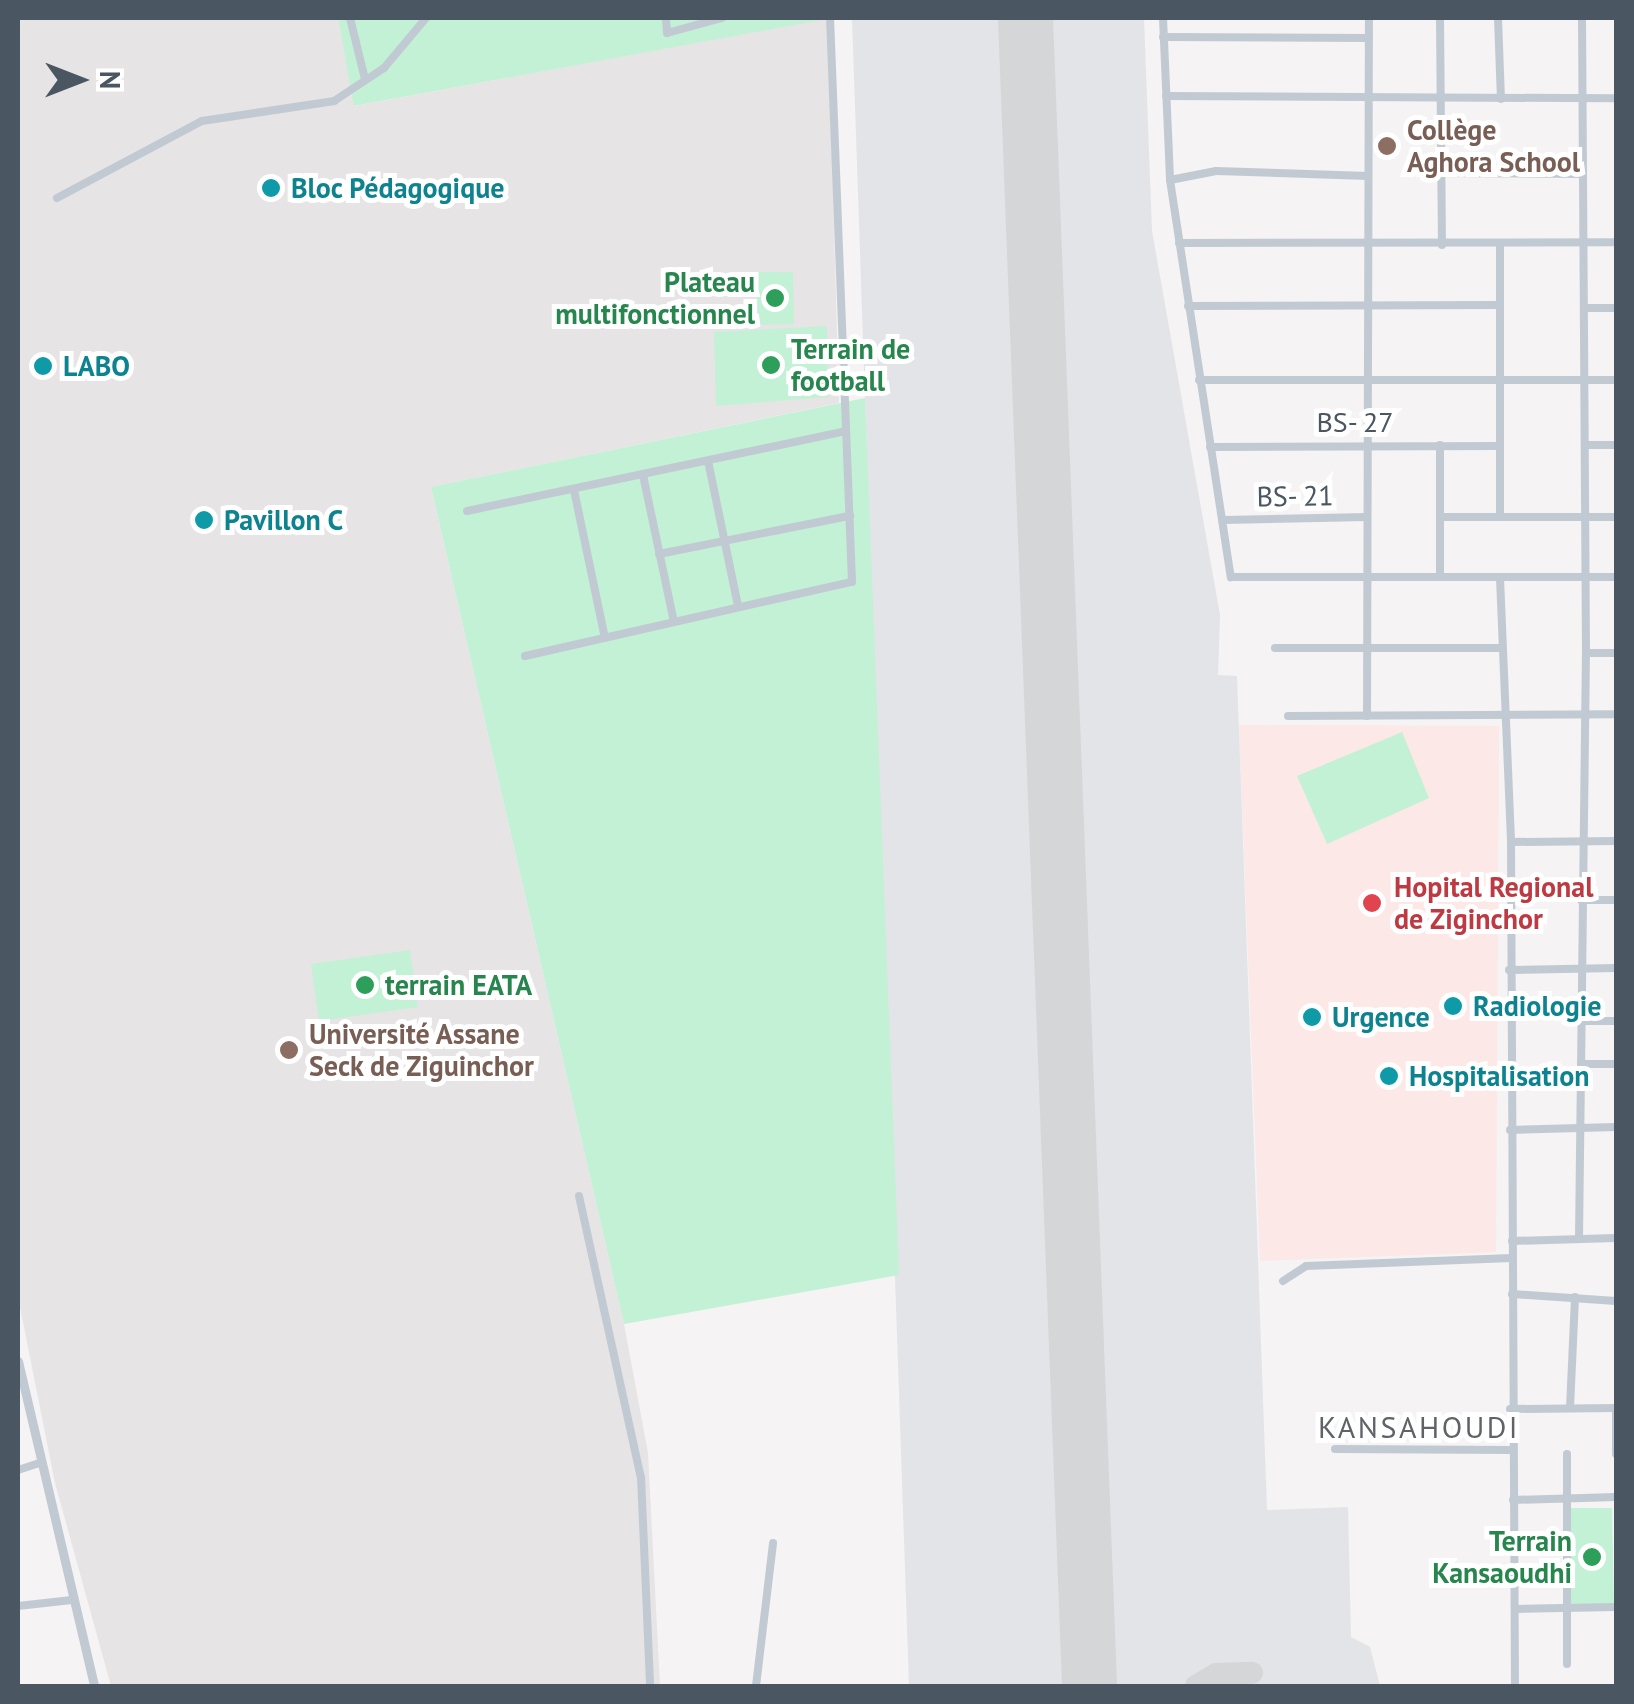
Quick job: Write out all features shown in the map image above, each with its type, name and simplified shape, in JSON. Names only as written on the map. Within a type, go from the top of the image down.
[{"type":"street","points":[[350,18],[365,79]]},
{"type":"street","points":[[57,198],[202,121],[334,102],[365,79],[426,18]]},
{"type":"street","points":[[666,18],[667,33],[722,18]]},
{"type":"street","points":[[525,656],[852,582],[830,18]]},
{"type":"street","points":[[1163,18],[1170,180],[1232,578],[1616,577]]},
{"type":"street","points":[[1367,716],[1369,18]]},
{"type":"street","points":[[1440,18],[1442,245]]},
{"type":"street","points":[[1498,18],[1501,99]]},
{"type":"street","points":[[1579,1239],[1581,712],[1586,653],[1582,18]]},
{"type":"street","points":[[1163,37],[1369,38]]},
{"type":"street","points":[[1166,96],[1370,100],[1616,98]]},
{"type":"street","points":[[1170,180],[1216,171],[1368,176]]},
{"type":"street","points":[[1441,174],[1582,174]]},
{"type":"street","points":[[1180,242],[1500,246],[1616,242]]},
{"type":"street","points":[[1500,246],[1500,516]]},
{"type":"street","points":[[1188,306],[1499,304]]},
{"type":"street","points":[[1585,308],[1616,308]]},
{"type":"street","points":[[1199,380],[1616,380]]},
{"type":"street","points":[[468,511],[846,431]]},
{"type":"street","points":[[1440,445],[1440,578]]},
{"type":"street","points":[[1585,445],[1616,445]]},
{"type":"street","name":"BS- 27","points":[[1210,446],[1500,446]]},
{"type":"street","points":[[708,461],[738,606]]},
{"type":"street","points":[[643,475],[674,622]]},
{"type":"street","points":[[574,490],[604,638]]},
{"type":"street","points":[[659,554],[850,516]]},
{"type":"street","name":"BS- 21","points":[[1224,520],[1368,517]]},
{"type":"street","points":[[1440,518],[1616,517]]},
{"type":"street","points":[[1500,578],[1511,842],[1510,1409],[1517,1608],[1515,1686]]},
{"type":"street","points":[[1275,648],[1501,648]]},
{"type":"street","points":[[1586,653],[1616,653]]},
{"type":"street","points":[[1288,716],[1616,714]]},
{"type":"street","points":[[1511,842],[1616,841]]},
{"type":"street","points":[[1581,900],[1616,900]]},
{"type":"street","points":[[1509,970],[1616,968]]},
{"type":"street","points":[[1581,1021],[1616,1021]]},
{"type":"street","points":[[1580,1064],[1616,1064]]},
{"type":"street","points":[[1510,1130],[1616,1126]]},
{"type":"street","points":[[579,1196],[642,1477],[650,1686]]},
{"type":"street","points":[[1512,1241],[1616,1238]]},
{"type":"street","points":[[1283,1281],[1306,1266],[1512,1258]]},
{"type":"street","points":[[1512,1294],[1616,1301]]},
{"type":"street","points":[[1570,1408],[1575,1297]]},
{"type":"street","points":[[18,1360],[37,1464],[94,1686]]},
{"type":"street","points":[[1510,1409],[1616,1408],[1616,1454]]},
{"type":"street","points":[[1335,1450],[1512,1450]]},
{"type":"street","points":[[1567,1454],[1568,1664]]},
{"type":"street","points":[[18,1470],[37,1464]]},
{"type":"street","points":[[1513,1500],[1616,1497]]},
{"type":"street","points":[[756,1686],[773,1544]]},
{"type":"street","points":[[18,1606],[72,1600]]},
{"type":"street","points":[[1517,1608],[1616,1607]]},
{"type":"shaded area","name":"Université Assane Seck de Ziguinchor","points":[[18,18],[338,18],[355,106],[828,18],[839,403],[431,487],[624,1324],[648,1453],[660,1686],[111,1686],[55,1483],[18,1297]]},
{"type":"shaded area","points":[[852,18],[1144,18],[1152,231],[1220,615],[1218,675],[1237,676],[1267,1510],[1348,1507],[1351,1637],[1370,1647],[1380,1686],[909,1686]]},
{"type":"shaded area","name":"Hopital Regional de Ziginchor","points":[[1239,725],[1499,726],[1496,1252],[1260,1261]]},
{"type":"green space","points":[[338,18],[832,18],[354,106]]},
{"type":"green space","name":"Plateau multifonctionnel","points":[[756,272],[793,272],[794,324],[756,325]]},
{"type":"green space","name":"Terrain de football","points":[[827,326],[828,397],[716,406],[714,332]]},
{"type":"green space","points":[[865,398],[899,1275],[624,1324],[431,487]]},
{"type":"green space","points":[[1402,732],[1429,798],[1327,844],[1297,776]]},
{"type":"green space","name":"terrain EATA","points":[[410,950],[418,1007],[319,1021],[311,964]]},
{"type":"green space","name":"Terrain Kansaoudhi","points":[[1570,1508],[1612,1508],[1614,1606],[1571,1607]]},
{"type":"taxiway","points":[[1196,1686],[1216,1674],[1252,1673]]},
{"type":"runway","points":[[1025,18],[1089,1686]]},
{"type":"place","name":"Collège Aghora School","points":[[1387,146]]},
{"type":"place","name":"Bloc Pédagogique","points":[[271,188]]},
{"type":"place","name":"Plateau multifonctionnel","points":[[775,298]]},
{"type":"place","name":"Terrain de football","points":[[771,365]]},
{"type":"place","name":"LABO","points":[[43,366]]},
{"type":"place","name":"Pavillon C","points":[[204,520]]},
{"type":"place","name":"Hopital Regional de Ziginchor","points":[[1372,903]]},
{"type":"place","name":"terrain EATA","points":[[365,985]]},
{"type":"place","name":"Radiologie","points":[[1453,1006]]},
{"type":"place","name":"Urgence","points":[[1312,1017]]},
{"type":"place","name":"Université Assane Seck de Ziguinchor","points":[[289,1050]]},
{"type":"place","name":"Hospitalisation","points":[[1389,1076]]},
{"type":"place","name":"Terrain Kansaoudhi","points":[[1592,1557]]},
{"type":"district","name":"KANSAHOUDI","points":[[1419,1427]]}]
